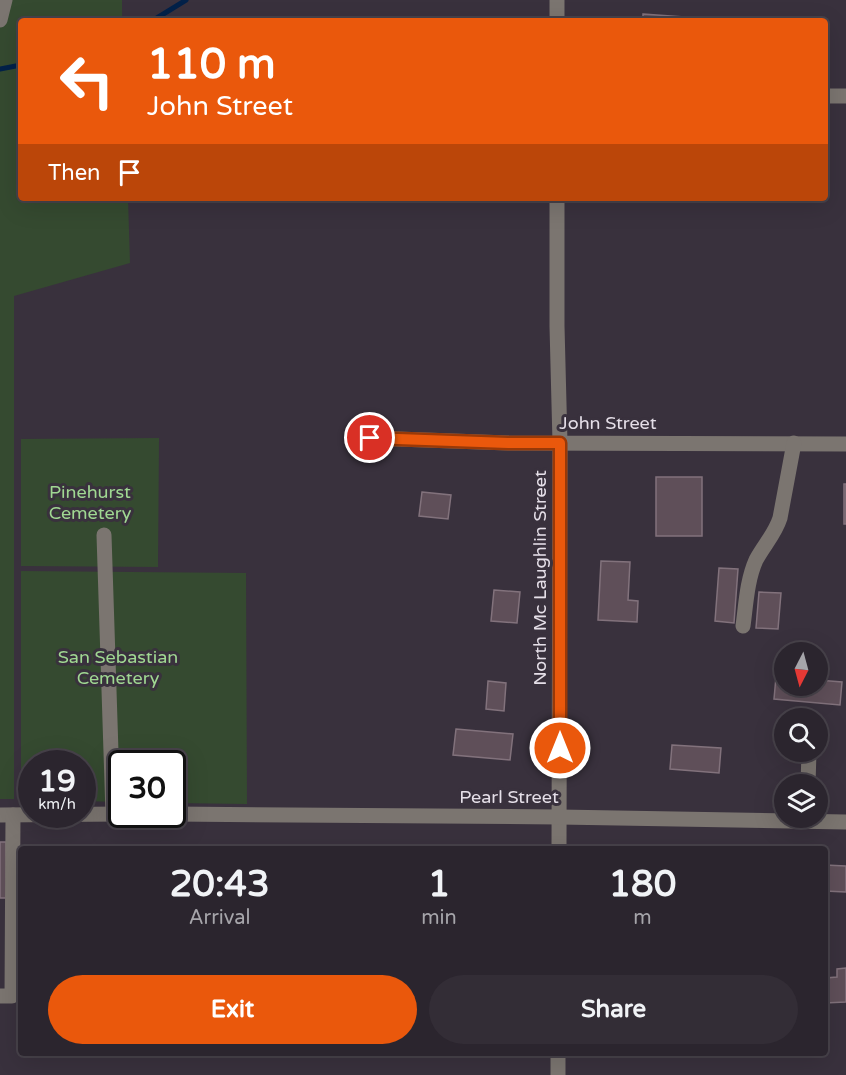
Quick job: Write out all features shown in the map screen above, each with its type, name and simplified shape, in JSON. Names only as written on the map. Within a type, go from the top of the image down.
[{"type":"street","points":[[0,20],[5,0]]},
{"type":"street","points":[[557,0],[557,18]]},
{"type":"street","points":[[828,96],[846,96]]},
{"type":"street","name":"North Mc Laughlin Street","points":[[557,201],[560,443],[559,846]]},
{"type":"street","name":"John Street","points":[[370,438],[508,443],[846,444]]},
{"type":"street","points":[[743,626],[749,581],[758,557],[776,529],[780,518],[794,443]]},
{"type":"street","points":[[104,535],[114,750]]},
{"type":"street","points":[[6,996],[7,815],[108,814]]},
{"type":"street","name":"Pearl Street","points":[[186,814],[774,819]]},
{"type":"street","name":"Pearl Street","points":[[828,821],[846,822]]},
{"type":"street","points":[[558,1056],[558,1075]]},
{"type":"green space","points":[[0,0],[122,0],[122,18],[18,18],[18,201],[128,201],[130,263],[14,296],[14,799],[0,799]]},
{"type":"green space","name":"Pinehurst Cemetery","points":[[159,438],[158,567],[21,566],[21,439]]},
{"type":"green space","name":"San Sebastian Cemetery","points":[[21,571],[246,573],[247,804],[186,803],[186,750],[108,750],[108,802],[96,801],[96,750],[21,750]]},
{"type":"building","points":[[643,14],[684,17],[684,18],[643,18]]},
{"type":"building","points":[[656,477],[702,477],[702,536],[656,536]]},
{"type":"building","points":[[844,484],[846,484],[846,524],[844,524]]},
{"type":"building","points":[[422,492],[451,495],[448,519],[419,516]]},
{"type":"building","points":[[601,561],[630,562],[628,600],[638,601],[637,622],[598,620]]},
{"type":"building","points":[[719,568],[738,569],[734,623],[715,621]]},
{"type":"building","points":[[494,590],[520,592],[517,623],[491,621]]},
{"type":"building","points":[[759,592],[781,593],[778,629],[756,628]]},
{"type":"building","points":[[488,681],[506,683],[504,711],[486,709]]},
{"type":"building","points":[[828,681],[842,682],[840,705],[774,699],[774,696],[828,696]]},
{"type":"building","points":[[456,729],[513,734],[510,760],[453,755]]},
{"type":"building","points":[[672,745],[721,748],[719,773],[670,769]]},
{"type":"building","points":[[0,842],[6,842],[7,898],[0,898]]},
{"type":"building","points":[[828,865],[846,866],[846,892],[828,891]]},
{"type":"building","points":[[846,968],[846,1002],[828,1003],[828,978],[837,977],[837,969]]},
{"type":"waterway","points":[[157,18],[186,0]]},
{"type":"waterway","points":[[0,69],[18,66]]},
{"type":"route","points":[[370,438],[560,443],[560,748]]}]
